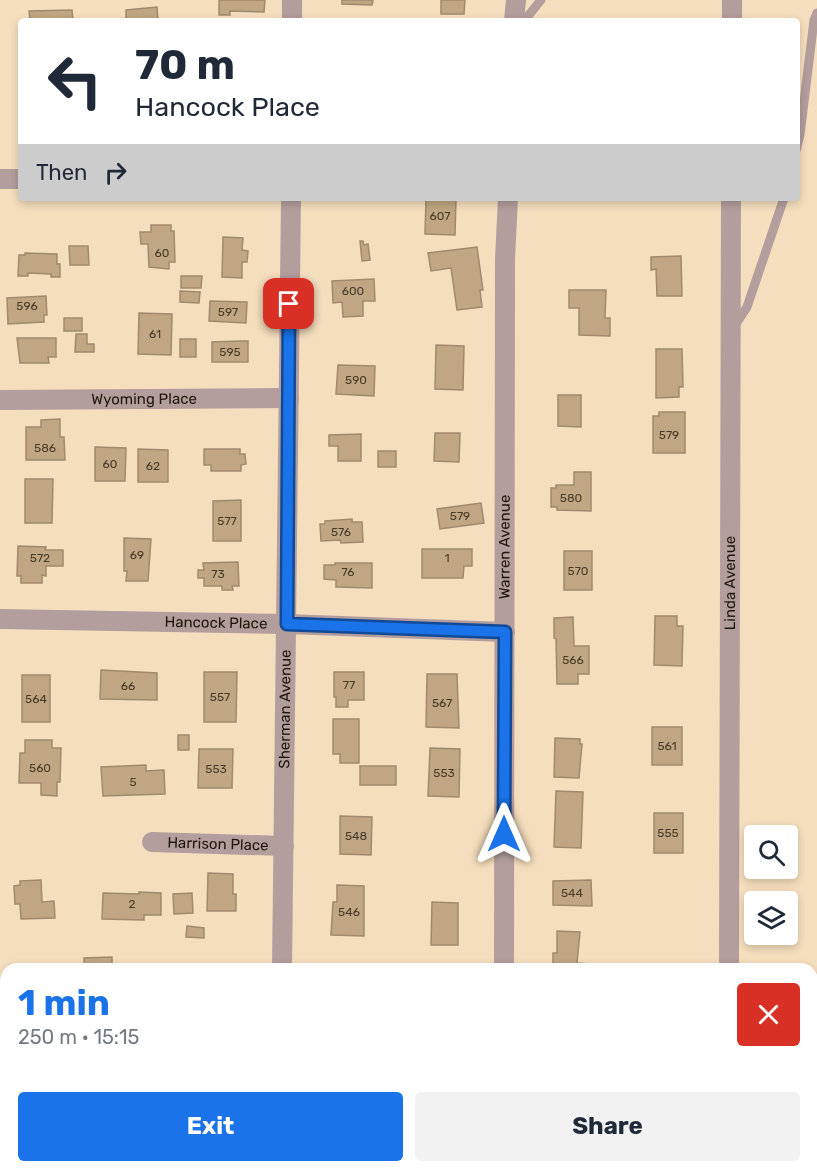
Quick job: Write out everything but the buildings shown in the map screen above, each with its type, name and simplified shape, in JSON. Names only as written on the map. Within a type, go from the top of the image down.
[{"type":"street","points":[[292,0],[292,18]]},
{"type":"street","points":[[514,18],[516,0]]},
{"type":"street","points":[[732,0],[732,18]]},
{"type":"street","points":[[0,179],[18,179]]},
{"type":"street","name":"Sherman Avenue","points":[[282,963],[291,201]]},
{"type":"street","name":"Warren Avenue","points":[[504,963],[505,259],[508,201]]},
{"type":"street","name":"Linda Avenue","points":[[729,963],[731,201]]},
{"type":"street","name":"Wyoming Place","points":[[0,400],[290,398]]},
{"type":"street","name":"Hancock Place","points":[[0,619],[287,624],[505,632]]},
{"type":"street","name":"Harrison Place","points":[[152,842],[284,846]]},
{"type":"lane","points":[[526,18],[541,0]]},
{"type":"lane","points":[[800,135],[814,20],[817,13]]},
{"type":"lane","points":[[729,334],[747,307],[783,201]]},
{"type":"route","points":[[289,304],[287,624],[505,632],[504,834]]}]
